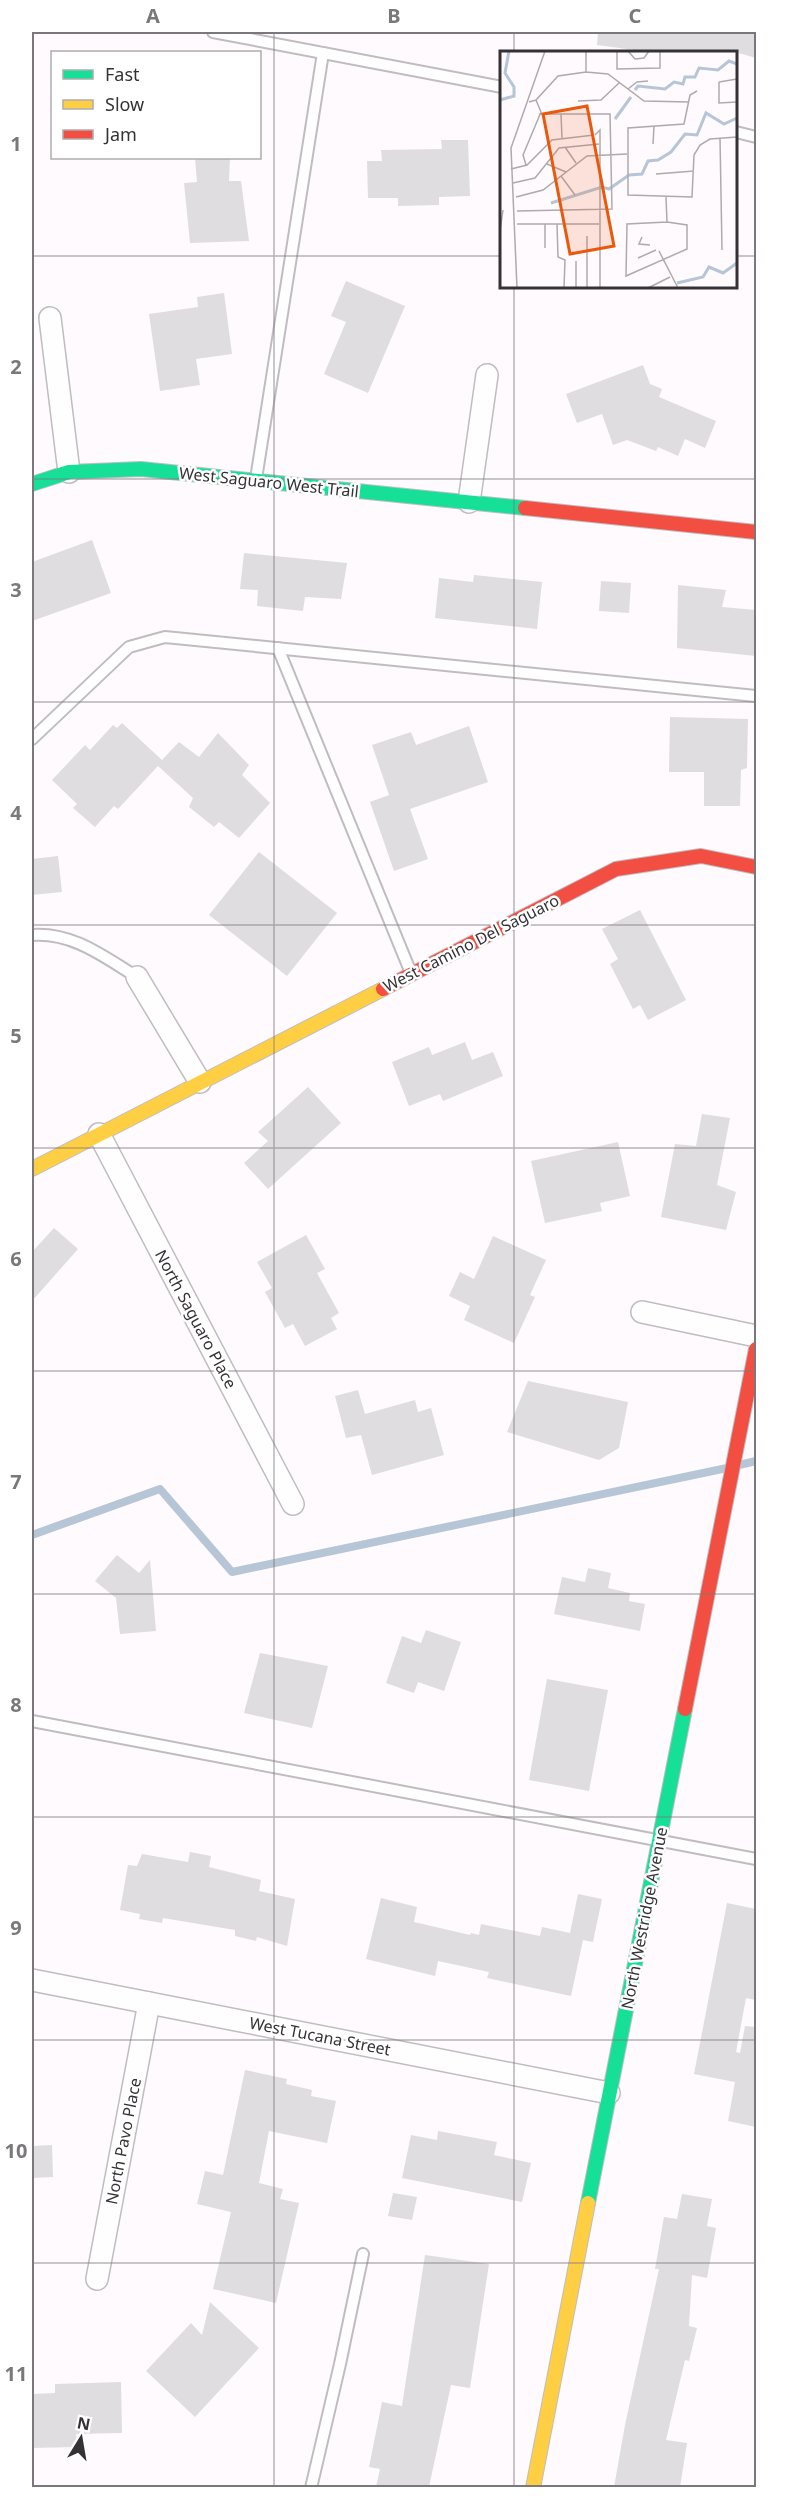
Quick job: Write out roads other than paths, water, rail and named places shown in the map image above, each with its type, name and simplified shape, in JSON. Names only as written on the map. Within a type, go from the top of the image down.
[{"type":"street","points":[[50,318],[69,472]]},
{"type":"street","points":[[469,502],[487,375]]},
{"type":"street","name":"West Saguaro West Trail","points":[[32,484],[69,472],[141,469],[756,532]]},
{"type":"street","name":"West Camino Del Saguaro","points":[[32,1169],[616,869],[701,856],[756,867]]},
{"type":"street","points":[[137,978],[200,1082]]},
{"type":"street","name":"North Saguaro Place","points":[[99,1134],[293,1504]]},
{"type":"street","points":[[642,1312],[756,1336]]},
{"type":"street","name":"North Westridge Avenue","points":[[533,2487],[756,1350]]},
{"type":"street","name":"West Tucana Street","points":[[32,1980],[609,2093]]},
{"type":"street","name":"North Pavo Place","points":[[97,2279],[149,2003]]},
{"type":"lane","points":[[213,32],[500,87]]},
{"type":"lane","points":[[256,481],[323,53]]},
{"type":"lane","points":[[737,132],[756,136]]},
{"type":"lane","points":[[32,739],[129,647],[165,637],[756,696]]},
{"type":"lane","points":[[278,648],[411,974]]},
{"type":"lane","points":[[32,935],[56,935],[74,940],[137,978]]},
{"type":"lane","points":[[32,1721],[756,1859]]},
{"type":"lane","points":[[311,2487],[363,2254]]},
{"type":"waterway","points":[[739,1465],[756,1461]]},
{"type":"waterway","points":[[32,1535],[160,1489],[232,1572],[727,1468]]}]
